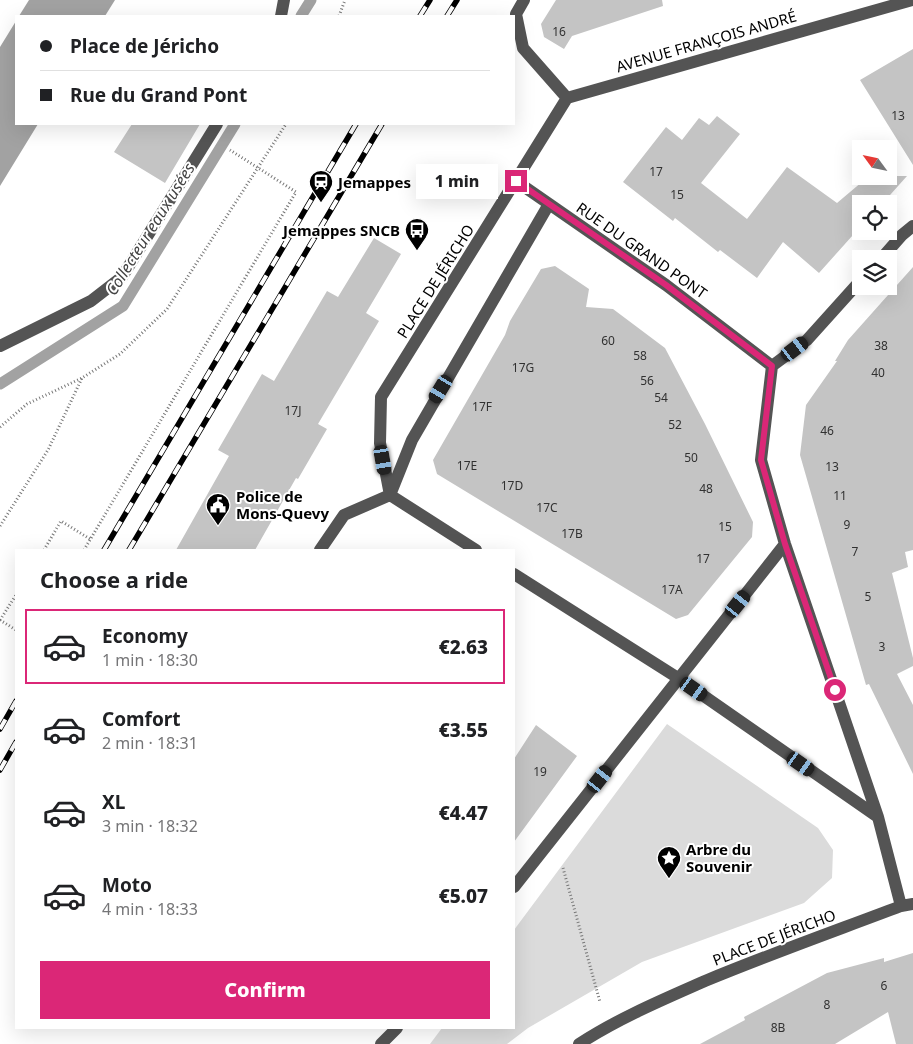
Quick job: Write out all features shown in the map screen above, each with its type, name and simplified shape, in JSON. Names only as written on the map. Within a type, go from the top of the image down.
[{"type":"street","points":[[281,15],[284,0]]},
{"type":"street","points":[[524,0],[516,14],[523,48],[568,98]]},
{"type":"street","name":"AVENUE FRANÇOIS ANDRÉ","points":[[568,98],[912,0]]},
{"type":"street","name":"PLACE DE JÉRICHO","points":[[390,495],[380,443],[381,397],[568,98]]},
{"type":"street","points":[[0,346],[91,301],[122,277],[215,125]]},
{"type":"street","name":"RUE DU GRAND PONT","points":[[516,181],[666,285],[772,366]]},
{"type":"street","points":[[321,549],[344,515],[390,495],[412,440],[549,204]]},
{"type":"street","points":[[889,250],[913,226]]},
{"type":"street","points":[[515,886],[785,544],[761,460],[772,366],[807,340],[852,290]]},
{"type":"street","points":[[390,495],[474,549]]},
{"type":"street","name":"PLACE DE JÉRICHO","points":[[579,1044],[606,1026],[665,998],[727,972],[907,905],[785,544]]},
{"type":"street","points":[[515,575],[678,678],[878,818]]},
{"type":"street","points":[[381,1044],[396,1029]]},
{"type":"path","points":[[339,15],[346,0]]},
{"type":"path","points":[[0,427],[26,404],[82,378],[120,354],[167,309],[285,125]]},
{"type":"path","points":[[85,549],[296,192],[208,136]]},
{"type":"path","points":[[0,526],[48,450],[82,378]]},
{"type":"path","points":[[45,549],[61,521],[90,539]]},
{"type":"path","points":[[15,597],[0,620],[15,629]]},
{"type":"path","points":[[554,836],[606,1026]]},
{"type":"shaded area","points":[[29,0],[115,0],[106,15],[20,15]]},
{"type":"shaded area","points":[[15,23],[15,125],[37,125],[0,186],[0,47]]},
{"type":"shaded area","points":[[667,724],[818,828],[833,850],[832,878],[804,903],[642,962],[528,1028],[507,1044],[430,1044],[441,1029],[515,1029],[515,929]]},
{"type":"building","points":[[556,0],[662,0],[663,6],[572,36],[564,49],[544,37],[541,24]]},
{"type":"building","points":[[913,49],[913,165],[898,140],[860,80]]},
{"type":"building","points":[[717,116],[740,134],[701,183],[747,219],[787,167],[837,203],[858,185],[898,185],[898,176],[907,176],[890,195],[852,195],[852,236],[819,273],[783,242],[757,278],[720,250],[718,252],[675,218],[673,221],[623,182],[666,127],[682,140],[699,118],[709,125]]},
{"type":"building","points":[[131,125],[199,125],[165,183],[114,152]]},
{"type":"building","points":[[374,238],[401,254],[366,313],[379,321],[318,424],[327,429],[298,479],[296,478],[256,549],[177,549],[229,456],[218,450],[262,374],[274,381],[327,291],[338,297]]},
{"type":"building","points":[[555,266],[589,289],[586,307],[613,309],[665,348],[753,522],[752,537],[688,615],[676,619],[437,474],[433,460],[505,335],[510,321],[541,269]]},
{"type":"building","points":[[913,267],[913,550],[905,552],[908,567],[892,573],[913,658],[913,666],[897,674],[913,705],[913,774],[869,684],[866,685],[800,455],[806,405],[837,361],[835,361],[848,340],[888,295],[897,295],[897,285]]},
{"type":"building","points":[[536,725],[577,756],[515,841],[515,757]]},
{"type":"building","points":[[913,953],[913,1044],[896,1044],[888,1012],[835,1044],[700,1044],[745,1020],[744,1017],[827,973],[884,958],[884,962]]},
{"type":"waterway","name":"Collecteur eaux usées","points":[[302,15],[311,0]]},
{"type":"waterway","name":"Collecteur eaux usées","points":[[0,384],[123,306],[234,125]]},
{"type":"railway","points":[[421,15],[430,0]]},
{"type":"railway","points":[[448,15],[457,0]]},
{"type":"railway","points":[[105,549],[355,125]]},
{"type":"railway","points":[[130,549],[381,125]]},
{"type":"railway","points":[[0,729],[15,703]]},
{"type":"railway","points":[[0,770],[15,744]]},
{"type":"place","name":"Jemappes","points":[[321,203]]},
{"type":"place","name":"Jemappes SNCB","points":[[417,251]]},
{"type":"place","name":"Police de Mons-Quevy","points":[[218,526]]},
{"type":"place","name":"Arbre du Souvenir","points":[[669,879]]},
{"type":"route","points":[[516,181],[666,285],[772,366],[761,460],[785,544],[835,690]]}]
